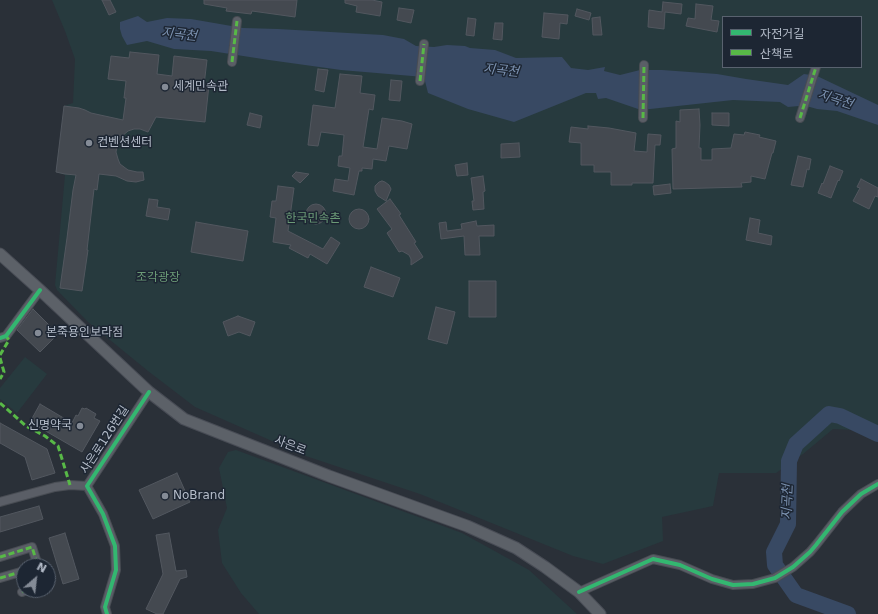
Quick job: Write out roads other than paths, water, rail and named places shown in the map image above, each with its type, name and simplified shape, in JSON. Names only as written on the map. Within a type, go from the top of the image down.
[{"type":"main road","name":"사은로","points":[[0,254],[149,392],[184,419],[329,476],[467,526],[516,548],[545,567],[578,592],[600,614]]},
{"type":"street","points":[[232,62],[237,21]]},
{"type":"street","points":[[420,80],[424,44]]},
{"type":"street","points":[[643,118],[644,65]]},
{"type":"street","points":[[800,118],[816,68]]},
{"type":"street","points":[[0,338],[6,336],[40,290]]},
{"type":"street","name":"사은로126번길","points":[[107,614],[105,606],[116,570],[115,546],[103,514],[87,486],[149,392]]},
{"type":"street","points":[[0,502],[70,484],[87,486]]},
{"type":"street","points":[[578,592],[653,559],[680,565],[712,579],[733,585],[753,584],[775,578],[793,567],[810,552],[842,512],[861,494],[878,484]]},
{"type":"street","points":[[0,557],[32,547],[35,558]]},
{"type":"street","points":[[0,578],[16,573]]},
{"type":"water","points":[[138,16],[147,22],[167,18],[191,19],[243,28],[383,35],[404,39],[416,46],[465,46],[470,48],[495,50],[516,58],[562,57],[571,68],[588,70],[605,67],[604,71],[620,75],[640,70],[662,70],[717,74],[788,85],[804,74],[817,76],[878,105],[878,125],[837,111],[799,106],[788,107],[780,102],[733,100],[641,110],[606,98],[598,99],[596,93],[586,93],[514,122],[468,109],[428,93],[424,77],[341,70],[211,51],[174,49],[147,41],[127,45],[122,36],[120,22]]},
{"type":"waterway","name":"지곡천","points":[[848,614],[796,595],[775,565],[774,552],[788,524],[789,461],[796,444],[829,414],[840,416],[878,434]]},
{"type":"place","name":"세계민속관","points":[[165,87]]},
{"type":"place","name":"컨벤션센터","points":[[89,143]]},
{"type":"place","name":"본죽용인보라점","points":[[38,333]]},
{"type":"place","name":"신명약국","points":[[80,426]]},
{"type":"place","name":"NoBrand","points":[[165,496]]},
{"type":"park label","name":"한국민속촌","points":[[313,219]]},
{"type":"park label","name":"조각광장","points":[[158,278]]}]
